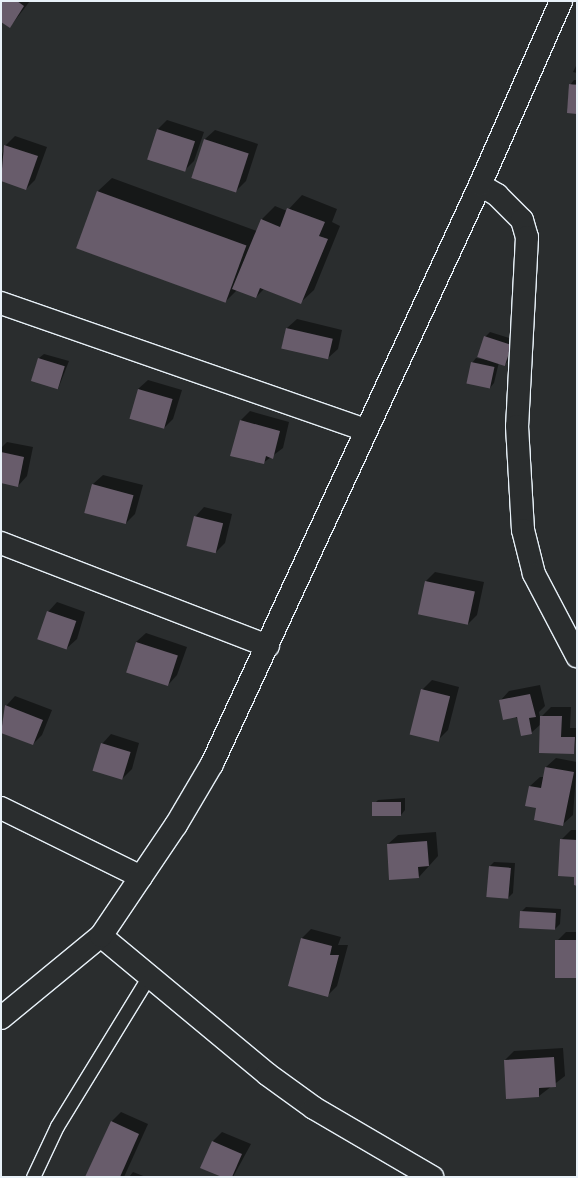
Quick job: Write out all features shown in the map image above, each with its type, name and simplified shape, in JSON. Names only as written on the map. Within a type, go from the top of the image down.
[{"type":"street","points":[[1,1018],[101,936],[141,877],[212,764],[268,646],[366,430],[480,185],[561,1]]},
{"type":"street","points":[[480,185],[497,195],[522,220],[527,237],[517,426],[523,530],[541,590],[577,656]]},
{"type":"street","points":[[1,303],[366,430]]},
{"type":"street","points":[[1,543],[268,646]]},
{"type":"street","points":[[1,808],[141,877]]},
{"type":"street","points":[[101,936],[314,1108],[432,1177]]},
{"type":"lane","points":[[33,1177],[57,1126],[149,976]]},
{"type":"building","points":[[1,1],[17,1],[24,6],[10,28],[1,22]]},
{"type":"building","points":[[569,84],[577,85],[577,114],[567,113]]},
{"type":"building","points":[[157,129],[195,141],[185,172],[147,159]]},
{"type":"building","points":[[204,139],[249,154],[236,193],[191,178]]},
{"type":"building","points":[[4,145],[38,156],[26,190],[1,181]]},
{"type":"building","points":[[97,191],[246,245],[226,303],[76,248]]},
{"type":"building","points":[[287,208],[325,222],[319,236],[328,239],[301,304],[260,288],[256,298],[232,289],[261,219],[280,227]]},
{"type":"building","points":[[286,328],[333,339],[328,359],[281,348]]},
{"type":"building","points":[[484,336],[512,345],[505,366],[477,357]]},
{"type":"building","points":[[38,358],[65,366],[58,389],[31,381]]},
{"type":"building","points":[[471,362],[494,367],[490,389],[466,384]]},
{"type":"building","points":[[138,389],[173,399],[164,429],[129,419]]},
{"type":"building","points":[[240,420],[280,431],[273,459],[266,456],[264,464],[230,456]]},
{"type":"building","points":[[1,452],[24,457],[18,487],[1,483]]},
{"type":"building","points":[[92,484],[134,495],[126,524],[84,513]]},
{"type":"building","points":[[194,516],[223,523],[216,553],[187,546]]},
{"type":"building","points":[[425,581],[475,592],[468,625],[418,614]]},
{"type":"building","points":[[47,611],[76,621],[67,649],[37,639]]},
{"type":"building","points":[[136,642],[178,656],[168,686],[126,672]]},
{"type":"building","points":[[421,689],[450,696],[439,742],[410,735]]},
{"type":"building","points":[[530,694],[536,717],[529,718],[532,734],[521,736],[517,717],[503,720],[499,700]]},
{"type":"building","points":[[5,705],[43,720],[33,745],[1,733]]},
{"type":"building","points":[[540,716],[562,716],[561,737],[575,737],[574,754],[539,753]]},
{"type":"building","points":[[101,743],[131,752],[122,780],[93,771]]},
{"type":"building","points":[[545,767],[574,772],[563,826],[534,820],[536,808],[525,806],[529,786],[541,788]]},
{"type":"building","points":[[372,802],[401,802],[401,816],[372,816]]},
{"type":"building","points":[[560,839],[577,840],[577,886],[574,885],[574,877],[558,876]]},
{"type":"building","points":[[427,841],[429,866],[418,867],[419,878],[389,880],[387,844]]},
{"type":"building","points":[[489,866],[511,868],[508,899],[486,897]]},
{"type":"building","points":[[520,911],[556,913],[555,930],[519,928]]},
{"type":"building","points":[[301,938],[332,946],[330,955],[339,955],[328,997],[288,986]]},
{"type":"building","points":[[555,940],[577,940],[577,978],[555,978]]},
{"type":"building","points":[[554,1057],[556,1087],[539,1088],[539,1097],[506,1099],[504,1060]]},
{"type":"building","points":[[111,1121],[139,1134],[120,1177],[85,1177]]},
{"type":"building","points":[[212,1141],[242,1154],[232,1177],[222,1177],[200,1168]]}]
